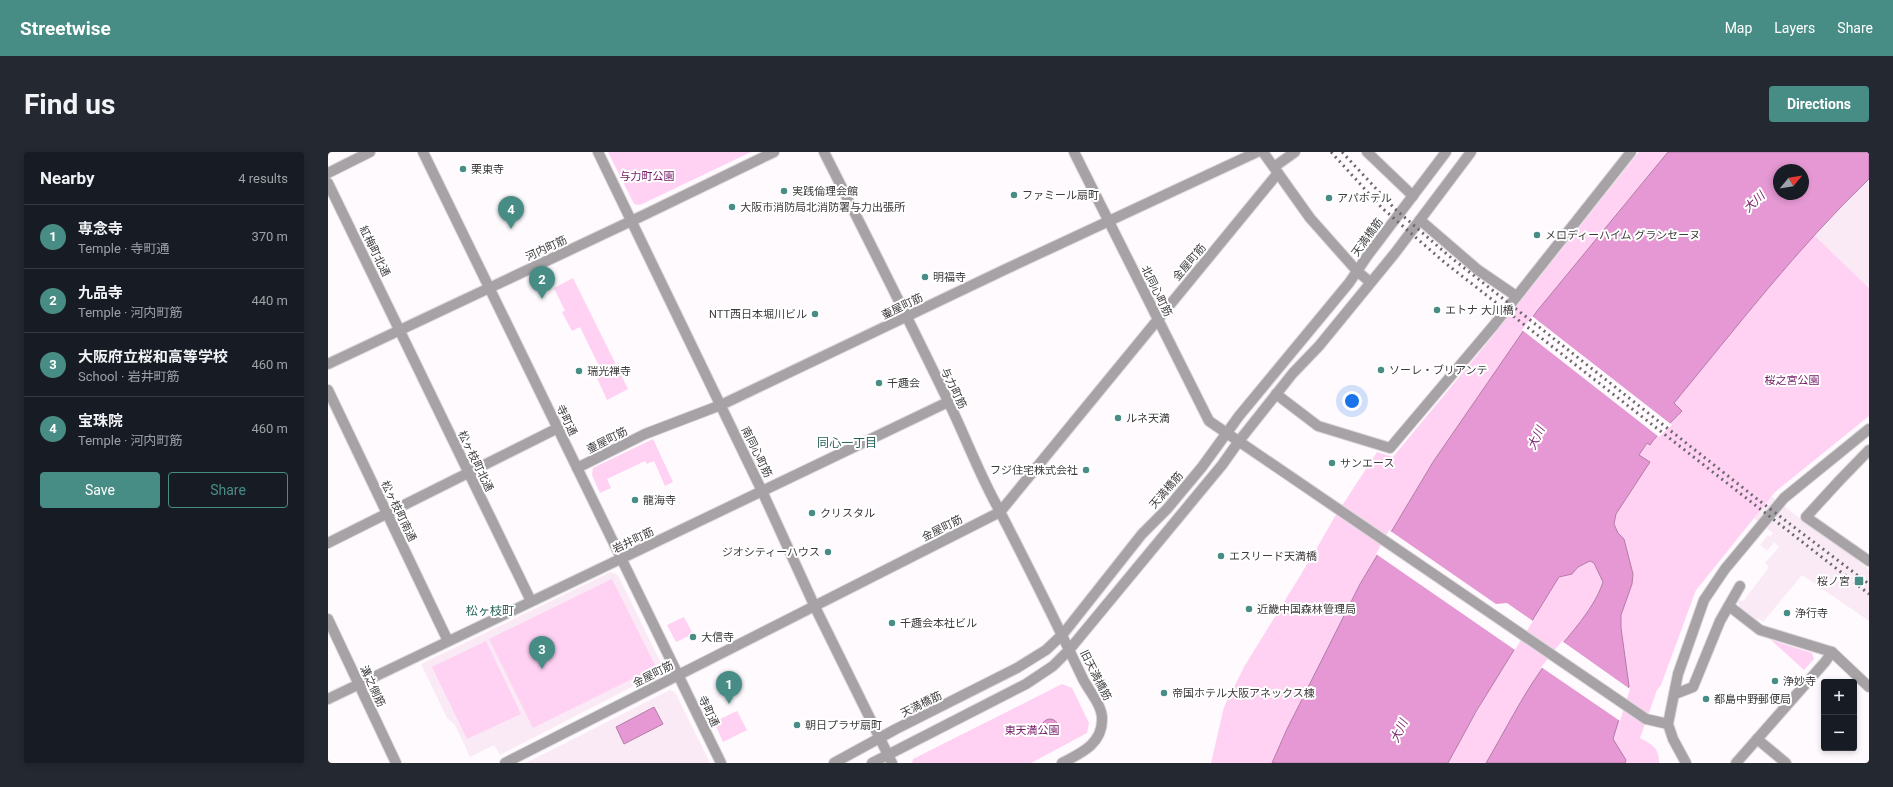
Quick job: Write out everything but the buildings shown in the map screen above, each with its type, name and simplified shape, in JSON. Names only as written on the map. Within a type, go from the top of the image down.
[{"type":"street","points":[[328,173],[370,152]]},
{"type":"street","name":"寺町通","points":[[423,152],[722,763]]},
{"type":"street","name":"南同心町筋","points":[[598,152],[762,491],[814,607],[890,759]]},
{"type":"street","name":"河内町筋","points":[[328,364],[632,221],[774,152]]},
{"type":"street","name":"与力町筋","points":[[824,152],[948,402],[1000,512],[1063,634]]},
{"type":"street","name":"北同心町筋","points":[[1074,152],[1110,221],[1209,421],[1646,719],[1668,724]]},
{"type":"street","name":"壷屋町筋","points":[[577,468],[646,434],[721,405],[1006,269],[1257,152]]},
{"type":"street","points":[[1263,152],[1310,218],[1357,271],[1370,282]]},
{"type":"street","name":"金屋町筋","points":[[505,763],[1000,512],[1158,319],[1276,170],[1295,152]]},
{"type":"street","points":[[1367,152],[1413,196]]},
{"type":"street","name":"天満橋筋","points":[[834,763],[1017,668],[1046,650],[1063,634],[1142,534],[1168,509],[1202,467],[1226,434],[1357,271],[1446,152]]},
{"type":"street","points":[[872,763],[890,759],[1026,684],[1053,666],[1069,650],[1222,465],[1276,394],[1319,346],[1420,220],[1471,152]]},
{"type":"street","points":[[1276,394],[1318,426],[1390,448],[1516,296],[1631,152]]},
{"type":"street","name":"紅梅町北通","points":[[328,182],[400,330]]},
{"type":"street","points":[[1420,220],[1478,270],[1516,296]]},
{"type":"street","name":"松ヶ枝町北通","points":[[400,330],[531,601]]},
{"type":"street","name":"松ヶ枝町南通","points":[[328,390],[448,641]]},
{"type":"street","name":"岩井町筋","points":[[328,699],[948,402]]},
{"type":"street","points":[[328,543],[558,428]]},
{"type":"street","points":[[1686,763],[1678,750],[1668,724],[1681,667],[1704,600],[1709,591],[1784,498],[1869,429]]},
{"type":"street","points":[[1869,450],[1838,481],[1806,517],[1869,561]]},
{"type":"street","points":[[1675,694],[1693,687],[1720,621],[1740,586]]},
{"type":"street","points":[[1729,606],[1760,630],[1832,652],[1869,687]]},
{"type":"street","name":"溝之側筋","points":[[328,620],[396,763]]},
{"type":"street","name":"旧天満橋筋","points":[[1062,763],[1091,746],[1100,733],[1102,720],[1099,707],[1089,692],[1063,634]]},
{"type":"street","points":[[1736,763],[1825,662],[1832,652]]},
{"type":"street","points":[[1758,739],[1786,763]]},
{"type":"street","points":[[1675,763],[1678,750]]},
{"type":"shaded area","points":[[1869,179],[1869,288],[1814,235]]},
{"type":"shaded area","points":[[1767,493],[1823,536],[1827,536],[1869,570],[1869,621],[1802,575],[1763,622],[1758,618],[1757,620],[1740,607],[1737,600],[1743,601],[1745,599],[1769,567],[1765,563],[1779,547],[1774,542],[1767,551],[1760,545],[1768,535],[1770,537],[1773,533],[1750,515]]},
{"type":"shaded area","points":[[611,572],[618,575],[662,665],[659,673],[500,755],[494,745],[470,757],[455,725],[447,718],[421,664]]},
{"type":"shaded area","points":[[670,690],[675,692],[710,763],[526,763]]},
{"type":"green space","name":"与力町公園","points":[[608,152],[751,152],[640,205],[634,204]]},
{"type":"green space","points":[[1639,152],[1668,152],[1537,311],[1433,462],[1360,584],[1287,729],[1272,763],[1211,763],[1224,707],[1244,667],[1334,518],[1377,452],[1393,457],[1483,348]]},
{"type":"green space","name":"桜之宮公園","points":[[1814,235],[1869,288],[1869,416],[1775,492],[1696,590],[1640,738],[1654,747],[1658,754],[1659,763],[1448,763],[1516,646],[1564,569],[1639,455],[1647,443],[1651,444],[1682,411],[1674,403],[1783,270]]},
{"type":"green space","points":[[573,278],[628,389],[607,400],[592,367],[598,364],[580,327],[572,331],[562,312],[565,311],[554,288]]},
{"type":"green space","points":[[653,439],[673,482],[665,486],[654,461],[647,464],[645,461],[607,479],[611,488],[600,493],[592,475],[593,468]]},
{"type":"green space","points":[[612,579],[656,667],[533,728],[489,639]]},
{"type":"green space","points":[[684,617],[693,634],[676,642],[667,625]]},
{"type":"green space","points":[[1771,640],[1812,653],[1814,659],[1804,670]]},
{"type":"green space","points":[[486,641],[521,714],[467,739],[432,667]]},
{"type":"green space","name":"東天満公園","points":[[1062,684],[1072,688],[1089,723],[1087,733],[1031,763],[912,763],[913,759]]},
{"type":"green space","points":[[737,711],[747,730],[723,742],[714,722]]},
{"type":"water","name":"大川","points":[[1668,152],[1869,152],[1869,179],[1817,232],[1768,288],[1674,403],[1682,411],[1650,445],[1647,443],[1639,455],[1650,462],[1616,514],[1614,524],[1618,533],[1624,539],[1633,574],[1632,584],[1621,615],[1621,628],[1629,686],[1613,739],[1626,760],[1625,763],[1486,763],[1520,703],[1542,669],[1585,616],[1598,594],[1603,582],[1594,563],[1590,561],[1578,567],[1572,574],[1559,577],[1477,710],[1448,763],[1272,763],[1287,729],[1360,584],[1433,462],[1537,311]]},
{"type":"water","points":[[654,707],[663,724],[624,744],[616,727]]},
{"type":"water","points":[[1050,719],[1056,721],[1058,727],[1056,733],[1050,735],[1044,733],[1042,727],[1044,721]]},
{"type":"pier","points":[[1532,316],[1672,425],[1659,437],[1522,330]]},
{"type":"pier","points":[[1389,530],[1496,604],[1507,603],[1533,621],[1515,650],[1376,554]]},
{"type":"pier","points":[[1562,641],[1630,689],[1620,721],[1541,667]]},
{"type":"railway","points":[[1331,152],[1382,208],[1444,262],[1869,594]]},
{"type":"railway","points":[[1342,152],[1395,209],[1449,256],[1761,502],[1869,584]]},
{"type":"place","name":"栗東寺","points":[[463,169]]},
{"type":"place","name":"実践倫理会館","points":[[784,191]]},
{"type":"place","name":"ファミール扇町","points":[[1014,195]]},
{"type":"place","name":"アパホテル","points":[[1329,198]]},
{"type":"place","name":"大阪市消防局北消防署与力出張所","points":[[732,207]]},
{"type":"place","name":"宝珠院","points":[[511,229]]},
{"type":"place","name":"メロディーハイム グランセーヌ","points":[[1537,235]]},
{"type":"place","name":"明福寺","points":[[925,277]]},
{"type":"place","name":"九品寺","points":[[542,299]]},
{"type":"place","name":"エトナ 大川橋","points":[[1437,310]]},
{"type":"place","name":"NTT西日本堀川ビル","points":[[815,314]]},
{"type":"place","name":"ソーレ・ブリアンテ","points":[[1381,370]]},
{"type":"place","name":"瑞光禅寺","points":[[579,371]]},
{"type":"place","name":"千趣会","points":[[879,383]]},
{"type":"place","name":"ルネ天満","points":[[1118,418]]},
{"type":"place","name":"サンエース","points":[[1332,463]]},
{"type":"place","name":"フジ住宅株式会社","points":[[1086,470]]},
{"type":"place","name":"龍海寺","points":[[635,500]]},
{"type":"place","name":"クリスタル","points":[[812,513]]},
{"type":"place","name":"ジオシティーハウス","points":[[828,552]]},
{"type":"place","name":"エスリード天満橋","points":[[1221,556]]},
{"type":"place","name":"桜ノ宮","points":[[1859,581]]},
{"type":"place","name":"近畿中国森林管理局","points":[[1249,609]]},
{"type":"place","name":"浄行寺","points":[[1787,613]]},
{"type":"place","name":"千趣会本社ビル","points":[[892,623]]},
{"type":"place","name":"大信寺","points":[[693,637]]},
{"type":"place","name":"大阪府立桜和高等学校","points":[[542,669]]},
{"type":"place","name":"浄妙寺","points":[[1775,681]]},
{"type":"place","name":"帝国ホテル大阪アネックス棟","points":[[1164,693]]},
{"type":"place","name":"都島中野郵便局","points":[[1706,699]]},
{"type":"place","name":"専念寺","points":[[729,704]]},
{"type":"place","name":"朝日プラザ扇町","points":[[797,725]]},
{"type":"district","name":"同心一丁目","points":[[847,443]]},
{"type":"district","name":"松ヶ枝町","points":[[490,611]]}]
